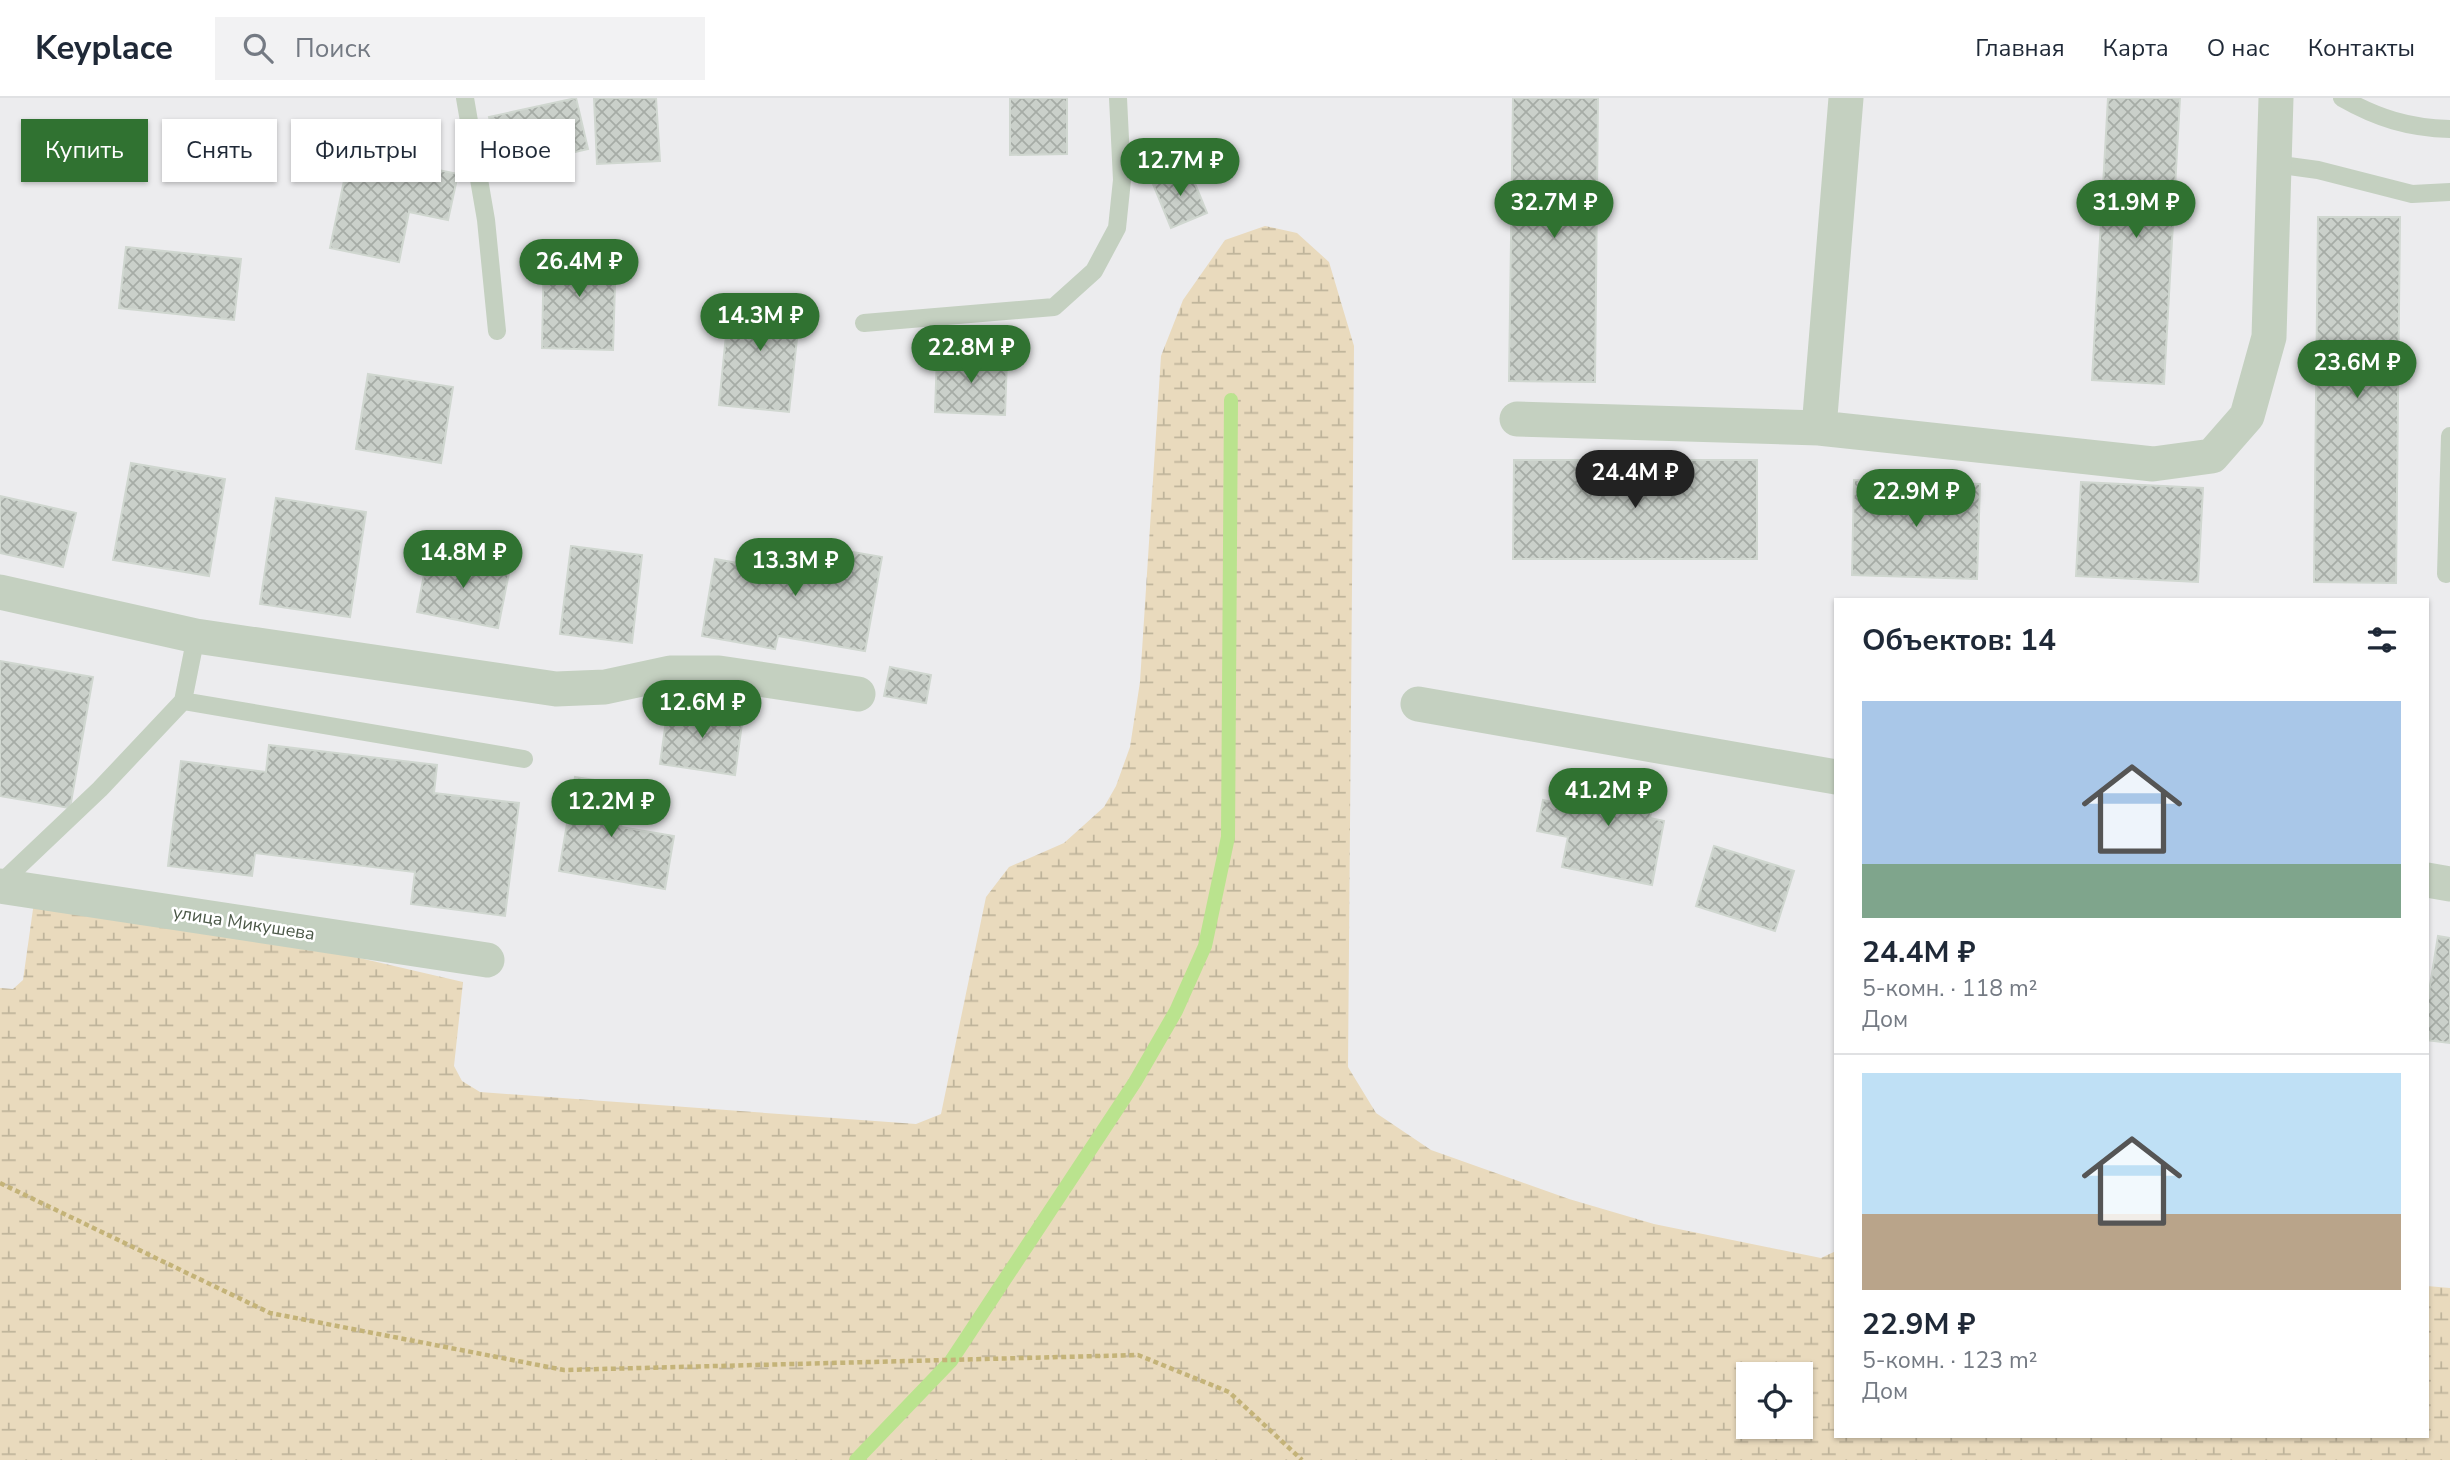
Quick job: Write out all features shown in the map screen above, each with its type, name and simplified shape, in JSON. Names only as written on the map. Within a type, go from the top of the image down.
[{"type":"street","points":[[1819,428],[1846,98]]},
{"type":"street","points":[[1517,419],[1819,428],[2153,464],[2212,456],[2247,416],[2269,337],[2276,98]]},
{"type":"street","points":[[0,592],[196,636],[556,689],[605,687],[670,673],[719,673],[858,694]]},
{"type":"street","points":[[1418,704],[1834,777]]},
{"type":"street","points":[[2429,880],[2450,884]]},
{"type":"street","name":"улица Микушева","points":[[0,885],[487,960]]},
{"type":"lane","points":[[465,98],[486,220],[497,331]]},
{"type":"lane","points":[[864,323],[1054,306],[1074,289],[1094,271],[1117,228],[1122,180],[1118,98]]},
{"type":"lane","points":[[2342,98],[2375,117],[2421,128],[2450,129]]},
{"type":"lane","points":[[2274,164],[2318,170],[2412,194],[2450,192]]},
{"type":"lane","points":[[2446,574],[2450,436]]},
{"type":"lane","points":[[0,885],[83,807],[183,702],[196,636]]},
{"type":"lane","points":[[183,702],[524,759]]},
{"type":"path","points":[[0,1183],[270,1313],[564,1370],[1138,1356],[1229,1392],[1302,1460]]},
{"type":"green space","points":[[1265,226],[1297,233],[1329,262],[1354,346],[1348,1067],[1376,1113],[1431,1150],[1569,1199],[1654,1224],[1821,1258],[1834,1252],[1834,1438],[2429,1438],[2429,1286],[2450,1288],[2450,1460],[0,1460],[0,988],[13,989],[23,980],[35,895],[53,887],[463,982],[454,1066],[462,1081],[480,1092],[916,1124],[941,1114],[986,897],[1009,867],[1064,843],[1104,807],[1116,786],[1130,747],[1140,682],[1161,356],[1183,300],[1225,240]]},
{"type":"building","points":[[576,98],[588,149],[575,152],[575,119],[489,117]]},
{"type":"building","points":[[594,98],[656,98],[660,161],[597,164]]},
{"type":"building","points":[[1010,98],[1067,98],[1067,154],[1010,155]]},
{"type":"building","points":[[1513,98],[1598,98],[1595,382],[1509,381]]},
{"type":"building","points":[[2108,98],[2180,98],[2164,384],[2092,380]]},
{"type":"building","points":[[1189,169],[1207,213],[1171,228],[1153,184]]},
{"type":"building","points":[[441,171],[455,173],[456,182],[448,220],[409,212],[399,262],[330,248],[344,182],[441,182]]},
{"type":"building","points":[[2318,217],[2400,217],[2396,583],[2314,582]]},
{"type":"building","points":[[126,247],[241,259],[234,320],[119,308]]},
{"type":"building","points":[[544,249],[616,251],[613,350],[542,348]]},
{"type":"building","points":[[730,295],[801,302],[789,412],[719,405]]},
{"type":"building","points":[[937,355],[1007,358],[1005,415],[935,412]]},
{"type":"building","points":[[368,374],[453,387],[441,463],[356,449]]},
{"type":"building","points":[[1514,460],[1757,460],[1757,559],[1513,559]]},
{"type":"building","points":[[131,463],[225,479],[209,576],[113,560]]},
{"type":"building","points":[[1854,480],[1980,484],[1977,579],[1852,575]]},
{"type":"building","points":[[2081,482],[2203,488],[2198,582],[2076,576]]},
{"type":"building","points":[[0,496],[76,513],[63,567],[0,553]]},
{"type":"building","points":[[276,498],[366,512],[350,617],[260,604]]},
{"type":"building","points":[[783,540],[882,557],[865,651],[778,636],[775,649],[702,636],[715,559],[777,570]]},
{"type":"building","points":[[571,546],[642,555],[632,643],[560,634]]},
{"type":"building","points":[[428,553],[510,568],[498,628],[417,612]]},
{"type":"building","points":[[0,661],[93,677],[70,808],[0,796]]},
{"type":"building","points":[[890,667],[931,675],[926,703],[884,696]]},
{"type":"building","points":[[668,706],[743,716],[735,775],[660,764]]},
{"type":"building","points":[[269,745],[437,765],[434,793],[519,803],[505,916],[411,904],[415,872],[255,853],[252,876],[168,866],[181,761],[266,772]]},
{"type":"building","points":[[1582,770],[1656,785],[1650,818],[1664,821],[1652,885],[1562,867],[1568,837],[1537,831],[1543,800],[1575,807]]},
{"type":"building","points":[[575,777],[628,785],[621,827],[674,836],[665,889],[559,871]]},
{"type":"building","points":[[1714,846],[1794,871],[1775,931],[1696,906]]},
{"type":"building","points":[[2438,936],[2450,938],[2450,1043],[2429,1040],[2429,992]]},
{"type":"waterway","points":[[856,1460],[951,1361],[1135,1082],[1176,1011],[1205,946],[1228,837],[1231,400]]}]
